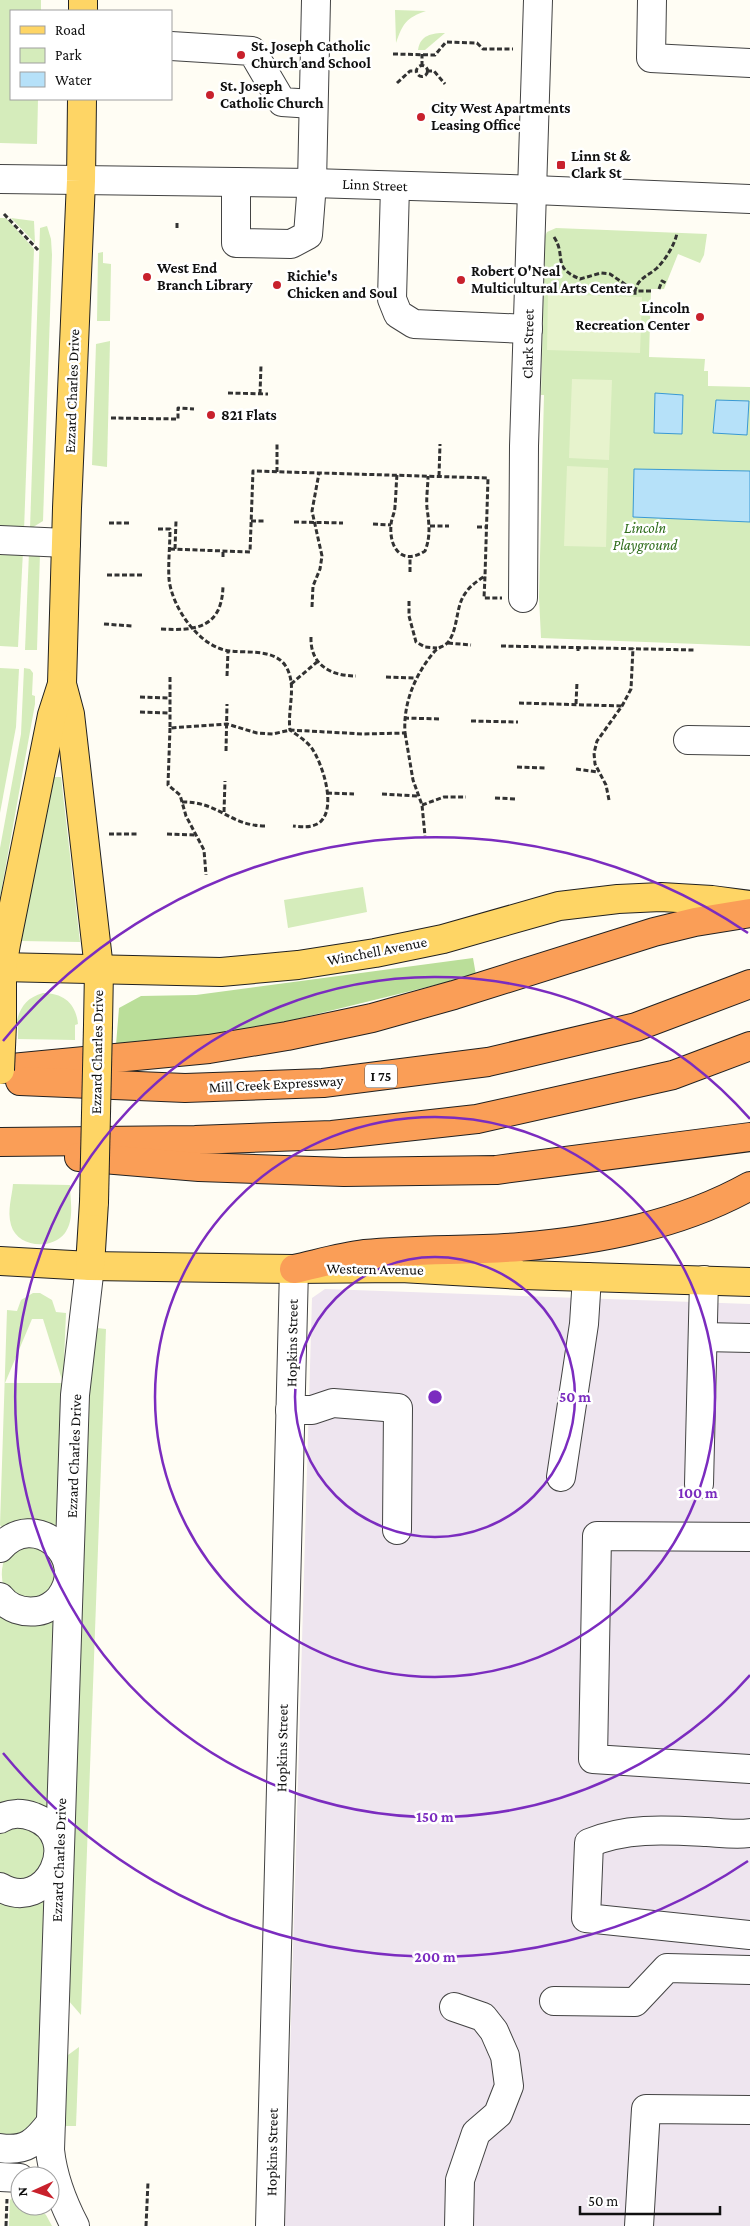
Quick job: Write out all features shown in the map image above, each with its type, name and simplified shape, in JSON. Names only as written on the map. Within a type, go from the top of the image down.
[{"type":"highway","points":[[0,1069],[209,1049],[287,1036],[372,1018],[454,995],[654,932],[695,922],[750,913]]},
{"type":"highway","name":"Mill Creek Expressway","points":[[0,1080],[185,1088],[323,1083],[400,1074],[488,1062],[636,1027],[750,984]]},
{"type":"highway","points":[[0,1142],[195,1140],[332,1135],[477,1119],[673,1075],[750,1046]]},
{"type":"highway","points":[[0,1150],[199,1167],[344,1172],[443,1171],[496,1170],[750,1137]]},
{"type":"highway","points":[[294,1269],[364,1254],[521,1247],[626,1232],[679,1219],[726,1199],[750,1186]]},
{"type":"main road","name":"Ezzard Charles Drive","points":[[0,1069],[2,1024],[1,967],[52,715],[62,684],[81,181],[82,100]]},
{"type":"main road","name":"Ezzard Charles Drive","points":[[62,684],[70,714],[99,969],[94,1202],[90,1266]]},
{"type":"main road","name":"Winchell Avenue","points":[[1,967],[221,972],[298,965],[375,953],[443,938],[559,906],[618,899],[661,897],[712,900],[750,905]]},
{"type":"main road","name":"Western Avenue","points":[[0,1261],[90,1266],[294,1269],[401,1268],[587,1277],[750,1282]]},
{"type":"street","points":[[236,182],[236,243],[290,244],[308,235],[312,183],[316,0]]},
{"type":"street","name":"Clark Street","points":[[523,598],[528,329],[538,0]]},
{"type":"street","points":[[652,0],[651,58],[750,63]]},
{"type":"street","points":[[172,46],[252,51],[282,102],[313,104]]},
{"type":"street","name":"Linn Street","points":[[0,179],[312,183],[533,190],[750,200]]},
{"type":"street","points":[[395,186],[392,299],[398,314],[414,324],[528,329]]},
{"type":"street","points":[[0,540],[66,543]]},
{"type":"street","points":[[688,740],[750,741]]},
{"type":"street","name":"Ezzard Charles Drive","points":[[63,2207],[52,2167],[50,2150],[76,1395],[90,1266]]},
{"type":"street","name":"Hopkins Street","points":[[270,2226],[294,1269]]},
{"type":"street","points":[[561,1477],[584,1324],[587,1277]]},
{"type":"street","points":[[700,1484],[704,1280]]},
{"type":"street","points":[[703,1337],[750,1338]]},
{"type":"street","points":[[290,1410],[312,1410],[333,1403],[398,1408],[397,1530]]},
{"type":"street","points":[[0,1548],[5,1542],[16,1535],[40,1534],[52,1540],[60,1548],[66,1557],[69,1570],[69,1581],[65,1591],[58,1600],[42,1610],[30,1612],[15,1609],[0,1597]]},
{"type":"street","points":[[750,1536],[597,1536],[593,1760],[750,1769]]},
{"type":"street","points":[[0,1819],[16,1814],[27,1814],[39,1819],[52,1832],[59,1850],[58,1863],[53,1873],[37,1888],[17,1892],[0,1887]]},
{"type":"street","points":[[750,1833],[669,1830],[633,1832],[609,1835],[589,1843],[586,1918],[750,1934]]},
{"type":"street","points":[[554,2001],[635,2002],[667,1968],[750,1970]]},
{"type":"street","points":[[454,2007],[482,2018],[494,2031],[506,2056],[509,2086],[498,2114],[476,2133],[460,2180],[459,2226]]},
{"type":"street","points":[[639,2226],[646,2109],[750,2110]]},
{"type":"street","points":[[0,2148],[18,2149],[29,2145],[38,2139],[51,2122]]},
{"type":"path","points":[[393,54],[434,55],[446,42],[477,43],[483,48],[513,49]]},
{"type":"path","points":[[422,54],[422,66],[427,71],[434,71],[445,84]]},
{"type":"path","points":[[397,83],[410,71],[416,71],[417,68],[422,66]]},
{"type":"path","points":[[416,71],[418,76],[425,76],[427,71]]},
{"type":"path","points":[[4,214],[38,250]]},
{"type":"path","points":[[177,223],[177,228]]},
{"type":"path","points":[[550,230],[558,242],[561,264],[564,270],[580,279],[601,273],[610,274],[635,291],[651,291]]},
{"type":"path","points":[[635,297],[636,283],[658,266],[676,240],[678,232]]},
{"type":"path","points":[[659,289],[662,281],[666,283]]},
{"type":"path","points":[[260,394],[261,365]]},
{"type":"path","points":[[228,393],[268,394]]},
{"type":"path","points":[[112,418],[178,419],[178,408],[194,409]]},
{"type":"path","points":[[277,442],[277,472]]},
{"type":"path","points":[[439,476],[440,444]]},
{"type":"path","points":[[170,549],[250,552],[253,471],[488,478],[484,598],[523,598]]},
{"type":"path","points":[[312,606],[313,586],[320,570],[322,556],[313,523],[313,500],[319,473]]},
{"type":"path","points":[[397,475],[395,509],[391,525],[395,549],[402,555],[410,557],[425,551],[428,543],[430,526],[427,507],[428,476]]},
{"type":"path","points":[[175,549],[176,521]]},
{"type":"path","points":[[251,521],[266,521]]},
{"type":"path","points":[[294,522],[344,523]]},
{"type":"path","points":[[109,523],[129,523]]},
{"type":"path","points":[[372,524],[391,525]]},
{"type":"path","points":[[430,526],[449,526]]},
{"type":"path","points":[[477,527],[486,527]]},
{"type":"path","points":[[158,529],[170,529],[169,580],[173,594],[185,618],[194,629],[215,646],[228,651],[249,651],[276,658],[284,665],[291,684],[290,730]]},
{"type":"path","points":[[223,551],[223,557]]},
{"type":"path","points":[[410,557],[410,572]]},
{"type":"path","points":[[107,575],[142,575]]},
{"type":"path","points":[[448,643],[456,627],[459,607],[466,591],[484,576]]},
{"type":"path","points":[[160,629],[194,629],[210,620],[219,610],[223,586]]},
{"type":"path","points":[[409,601],[409,616],[416,642],[425,647],[438,648]]},
{"type":"path","points":[[104,624],[132,626]]},
{"type":"path","points":[[311,637],[312,649],[317,662],[333,673],[356,676]]},
{"type":"path","points":[[425,836],[422,805],[417,796],[405,733],[404,718],[408,700],[416,678],[438,648],[448,643],[471,644]]},
{"type":"path","points":[[501,646],[578,646],[694,650]]},
{"type":"path","points":[[578,646],[578,652]]},
{"type":"path","points":[[609,800],[606,785],[595,764],[597,741],[622,706],[631,689],[633,648]]},
{"type":"path","points":[[227,676],[228,651]]},
{"type":"path","points":[[291,684],[317,662]]},
{"type":"path","points":[[170,677],[168,785],[178,792],[186,816],[204,850],[206,875]]},
{"type":"path","points":[[386,677],[416,678]]},
{"type":"path","points":[[576,704],[577,682]]},
{"type":"path","points":[[140,697],[170,698]]},
{"type":"path","points":[[519,703],[622,706]]},
{"type":"path","points":[[226,751],[227,704]]},
{"type":"path","points":[[140,712],[170,713]]},
{"type":"path","points":[[404,718],[441,719]]},
{"type":"path","points":[[471,721],[518,722]]},
{"type":"path","points":[[170,728],[227,724],[257,733],[273,734],[290,730],[363,734],[405,733]]},
{"type":"path","points":[[290,730],[310,746],[318,759],[327,793],[326,813],[321,822],[312,826],[293,826]]},
{"type":"path","points":[[517,767],[547,768]]},
{"type":"path","points":[[576,769],[599,773]]},
{"type":"path","points":[[224,812],[225,781]]},
{"type":"path","points":[[327,793],[354,794]]},
{"type":"path","points":[[382,794],[417,796]]},
{"type":"path","points":[[422,805],[444,797],[466,797]]},
{"type":"path","points":[[495,798],[516,798]]},
{"type":"path","points":[[182,802],[204,803],[242,823],[265,826]]},
{"type":"path","points":[[109,834],[139,834]]},
{"type":"path","points":[[167,834],[196,835]]},
{"type":"path","points":[[146,2226],[148,2182]]},
{"type":"path","points":[[6,2226],[9,2185]]},
{"type":"shaded area","points":[[325,1289],[750,1304],[750,2226],[285,2226],[312,1298]]},
{"type":"green space","points":[[0,0],[41,0],[41,10],[10,10],[10,100],[38,100],[37,144],[0,143]]},
{"type":"green space","points":[[395,10],[426,11],[406,22],[396,43]]},
{"type":"green space","points":[[445,33],[425,50],[418,50],[421,41],[427,36]]},
{"type":"green space","points":[[0,218],[6,218],[34,249],[24,531],[0,530]]},
{"type":"green space","points":[[11,218],[34,221],[35,243]]},
{"type":"green space","points":[[47,226],[51,239],[52,255],[43,521],[30,529],[40,228]]},
{"type":"green space","name":"Lincoln Playground","points":[[556,228],[707,234],[704,255],[700,263],[678,254],[664,289],[651,289],[649,357],[705,359],[704,371],[708,371],[708,386],[750,387],[750,646],[541,638],[539,597],[544,395],[541,395],[545,236],[547,232]]},
{"type":"green space","points":[[103,252],[103,263],[111,264],[110,321],[97,321],[98,253]]},
{"type":"green space","points":[[548,294],[642,297],[640,353],[547,350]]},
{"type":"green space","points":[[110,341],[107,467],[92,465],[96,344]]},
{"type":"green space","points":[[572,379],[612,380],[609,460],[569,458]]},
{"type":"green space","points":[[567,466],[608,468],[606,547],[564,546]]},
{"type":"green space","points":[[0,549],[23,551],[18,647],[0,646]]},
{"type":"green space","points":[[29,552],[40,553],[37,650],[25,650]]},
{"type":"green space","points":[[0,668],[19,669],[16,727],[0,813]]},
{"type":"green space","points":[[24,668],[30,669],[33,673],[32,695],[35,696],[35,704],[0,898],[0,848],[21,734]]},
{"type":"green space","points":[[51,777],[61,777],[80,942],[21,941]]},
{"type":"green space","points":[[363,887],[367,912],[288,928],[284,900]]},
{"type":"green space","points":[[473,958],[476,975],[256,1029],[116,1045],[119,1008],[141,996],[196,995]]},
{"type":"green space","points":[[43,993],[57,995],[72,1005],[78,1024],[75,1025],[75,1040],[18,1039],[18,1024],[16,1024],[22,1008],[32,998]]},
{"type":"green space","points":[[13,1184],[70,1185],[70,1222],[65,1233],[59,1239],[43,1244],[35,1244],[20,1238],[14,1232],[10,1219]]},
{"type":"green space","points":[[33,1293],[40,1293],[52,1300],[56,1312],[66,1313],[57,1527],[55,1531],[3,1529],[0,1525],[7,1310],[17,1311],[21,1300]],"holes":[[[32,1319],[43,1319],[63,1383],[5,1383]]]},
{"type":"green space","points":[[97,1328],[106,1329],[81,2015],[68,2000],[88,1387]]},
{"type":"green space","points":[[38,1546],[52,1557],[57,1574],[50,1593],[32,1603],[5,1592],[2,1569],[7,1554],[11,1549]]},
{"type":"green space","points":[[0,1616],[51,1619],[55,1622],[48,1806],[45,1813],[0,1811]]},
{"type":"green space","points":[[18,1826],[39,1836],[46,1848],[42,1862],[31,1881],[0,1879],[0,1832]]},
{"type":"green space","points":[[0,1894],[38,1895],[45,1899],[38,2110],[36,2117],[29,2127],[13,2135],[0,2134]]},
{"type":"green space","points":[[79,2047],[76,2126],[60,2126],[64,2061],[68,2055]]},
{"type":"green space","points":[[10,2200],[10,2216],[47,2216],[52,2226],[9,2226]]},
{"type":"water","points":[[655,393],[683,395],[682,434],[654,433]]},
{"type":"water","points":[[716,400],[749,401],[747,435],[713,433]]},
{"type":"water","points":[[634,469],[750,471],[750,522],[633,517]]},
{"type":"place","name":"St. Joseph Catholic Church and School","points":[[241,55]]},
{"type":"place","name":"St. Joseph Catholic Church","points":[[210,95]]},
{"type":"place","name":"City West Apartments Leasing Office","points":[[421,117]]},
{"type":"place","name":"Linn St & Clark St","points":[[561,165]]},
{"type":"place","name":"West End Branch Library","points":[[147,277]]},
{"type":"place","name":"Robert O'Neal Multicultural Arts Center","points":[[461,280]]},
{"type":"place","name":"Richie's Chicken and Soul","points":[[277,285]]},
{"type":"place","name":"Lincoln Recreation Center","points":[[700,317]]},
{"type":"place","name":"821 Flats","points":[[211,415]]}]
